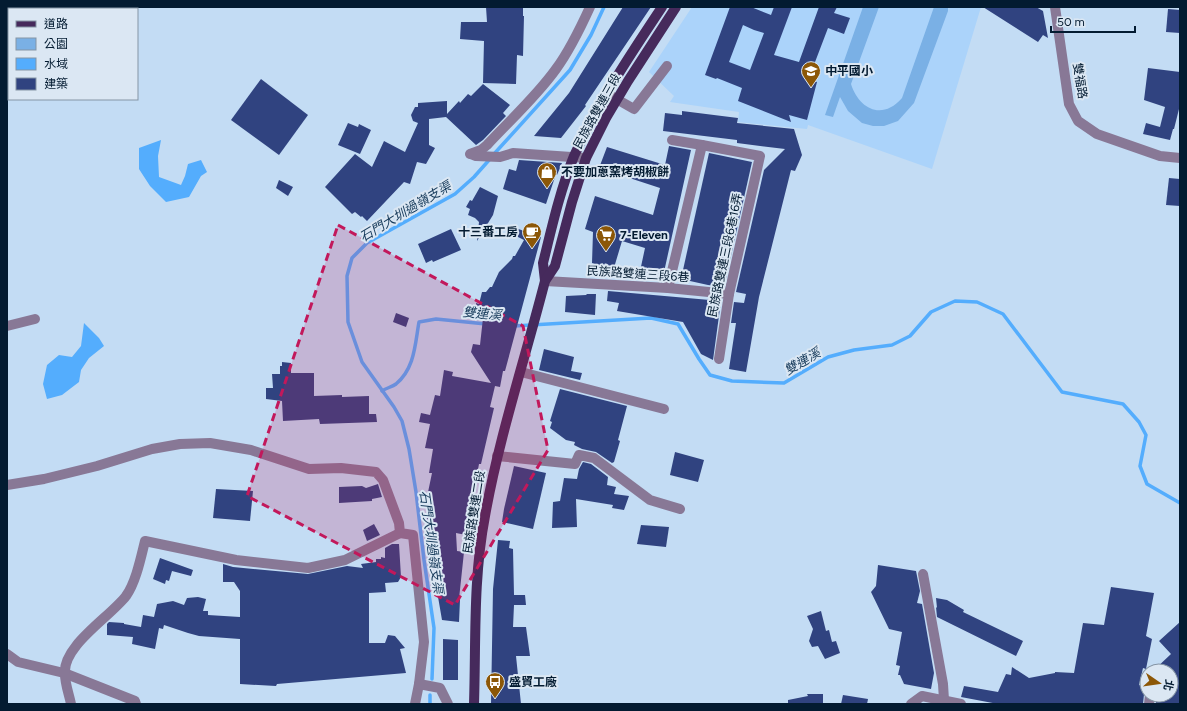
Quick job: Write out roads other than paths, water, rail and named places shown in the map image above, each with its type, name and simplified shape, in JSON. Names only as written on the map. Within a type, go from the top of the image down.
[{"type":"main road","name":"民族路雙連三段","points":[[532,330],[545,281],[543,263],[559,199],[574,157],[595,112],[617,74],[662,7]]},
{"type":"main road","name":"民族路雙連三段","points":[[545,281],[555,266],[572,202],[586,158],[617,99],[676,7]]},
{"type":"main road","name":"民族路雙連二段","points":[[474,704],[477,584],[484,518],[497,456],[532,330]]},
{"type":"street","points":[[586,158],[513,153],[496,157],[476,156],[470,154],[481,150],[487,145],[542,86],[569,50],[590,7]]},
{"type":"street","name":"雙福路","points":[[1055,7],[1069,104],[1078,121],[1097,134],[1160,156],[1180,158]]},
{"type":"street","points":[[606,93],[634,109],[667,66]]},
{"type":"street","points":[[668,288],[702,145],[672,140]]},
{"type":"street","name":"民族路雙連三段6巷16弄","points":[[702,145],[760,156],[729,294],[719,359]]},
{"type":"street","name":"民族路雙連三段6巷","points":[[545,281],[668,288],[729,294]]},
{"type":"street","points":[[7,326],[35,319]]},
{"type":"street","points":[[521,372],[664,409]]},
{"type":"street","points":[[7,485],[44,479],[89,468],[152,449],[180,444],[210,443],[251,450],[310,469],[341,468],[376,472],[383,480],[399,523],[400,532]]},
{"type":"street","points":[[497,456],[575,464],[580,455],[594,458],[650,500],[680,509]]},
{"type":"street","points":[[70,704],[64,673],[66,661],[73,649],[126,596],[139,567],[145,541],[236,560],[308,568],[345,560],[400,532],[413,535],[424,642],[415,704]]},
{"type":"street","points":[[923,574],[943,684],[944,700]]},
{"type":"street","points":[[7,654],[18,662],[64,673],[135,701],[136,704]]},
{"type":"street","points":[[419,684],[440,688],[448,704]]},
{"type":"street","points":[[911,704],[922,696],[961,704]]},
{"type":"water","points":[[161,140],[158,156],[159,177],[181,185],[188,164],[201,160],[207,172],[201,176],[189,197],[166,202],[150,186],[139,169],[139,148]]},
{"type":"water","points":[[84,323],[99,338],[104,346],[89,358],[81,370],[79,382],[62,395],[47,399],[43,384],[47,365],[59,355],[72,357],[81,346]]},
{"type":"waterway","name":"石門大圳過嶺支渠","points":[[494,154],[570,70],[591,35],[604,7]]},
{"type":"waterway","name":"石門大圳過嶺支渠","points":[[432,679],[434,628],[409,449],[402,421],[394,407],[362,362],[348,322],[347,276],[352,258],[367,243],[455,194],[474,177],[490,159]]},
{"type":"waterway","name":"雙連溪","points":[[514,326],[651,318],[678,324],[710,375],[732,381],[784,383],[828,357],[854,350],[892,345],[910,336],[931,312],[955,301],[977,302],[1003,314],[1062,392],[1123,404],[1139,422],[1146,435],[1140,466],[1147,484],[1180,503]]},
{"type":"waterway","name":"雙連溪","points":[[382,391],[396,384],[407,371],[411,363],[415,347],[419,322],[436,319],[486,324]]},
{"type":"waterway","name":"石門大圳過嶺支渠","points":[[430,695],[430,704]]},
{"type":"place","name":"中平國小","points":[[811,88]]},
{"type":"place","name":"不要加蔥窯烤胡椒餅","points":[[547,189]]},
{"type":"place","name":"十三番工房","points":[[532,249]]},
{"type":"place","name":"7-Eleven","points":[[606,252]]},
{"type":"place","name":"盛貿工廠","points":[[495,699]]}]
